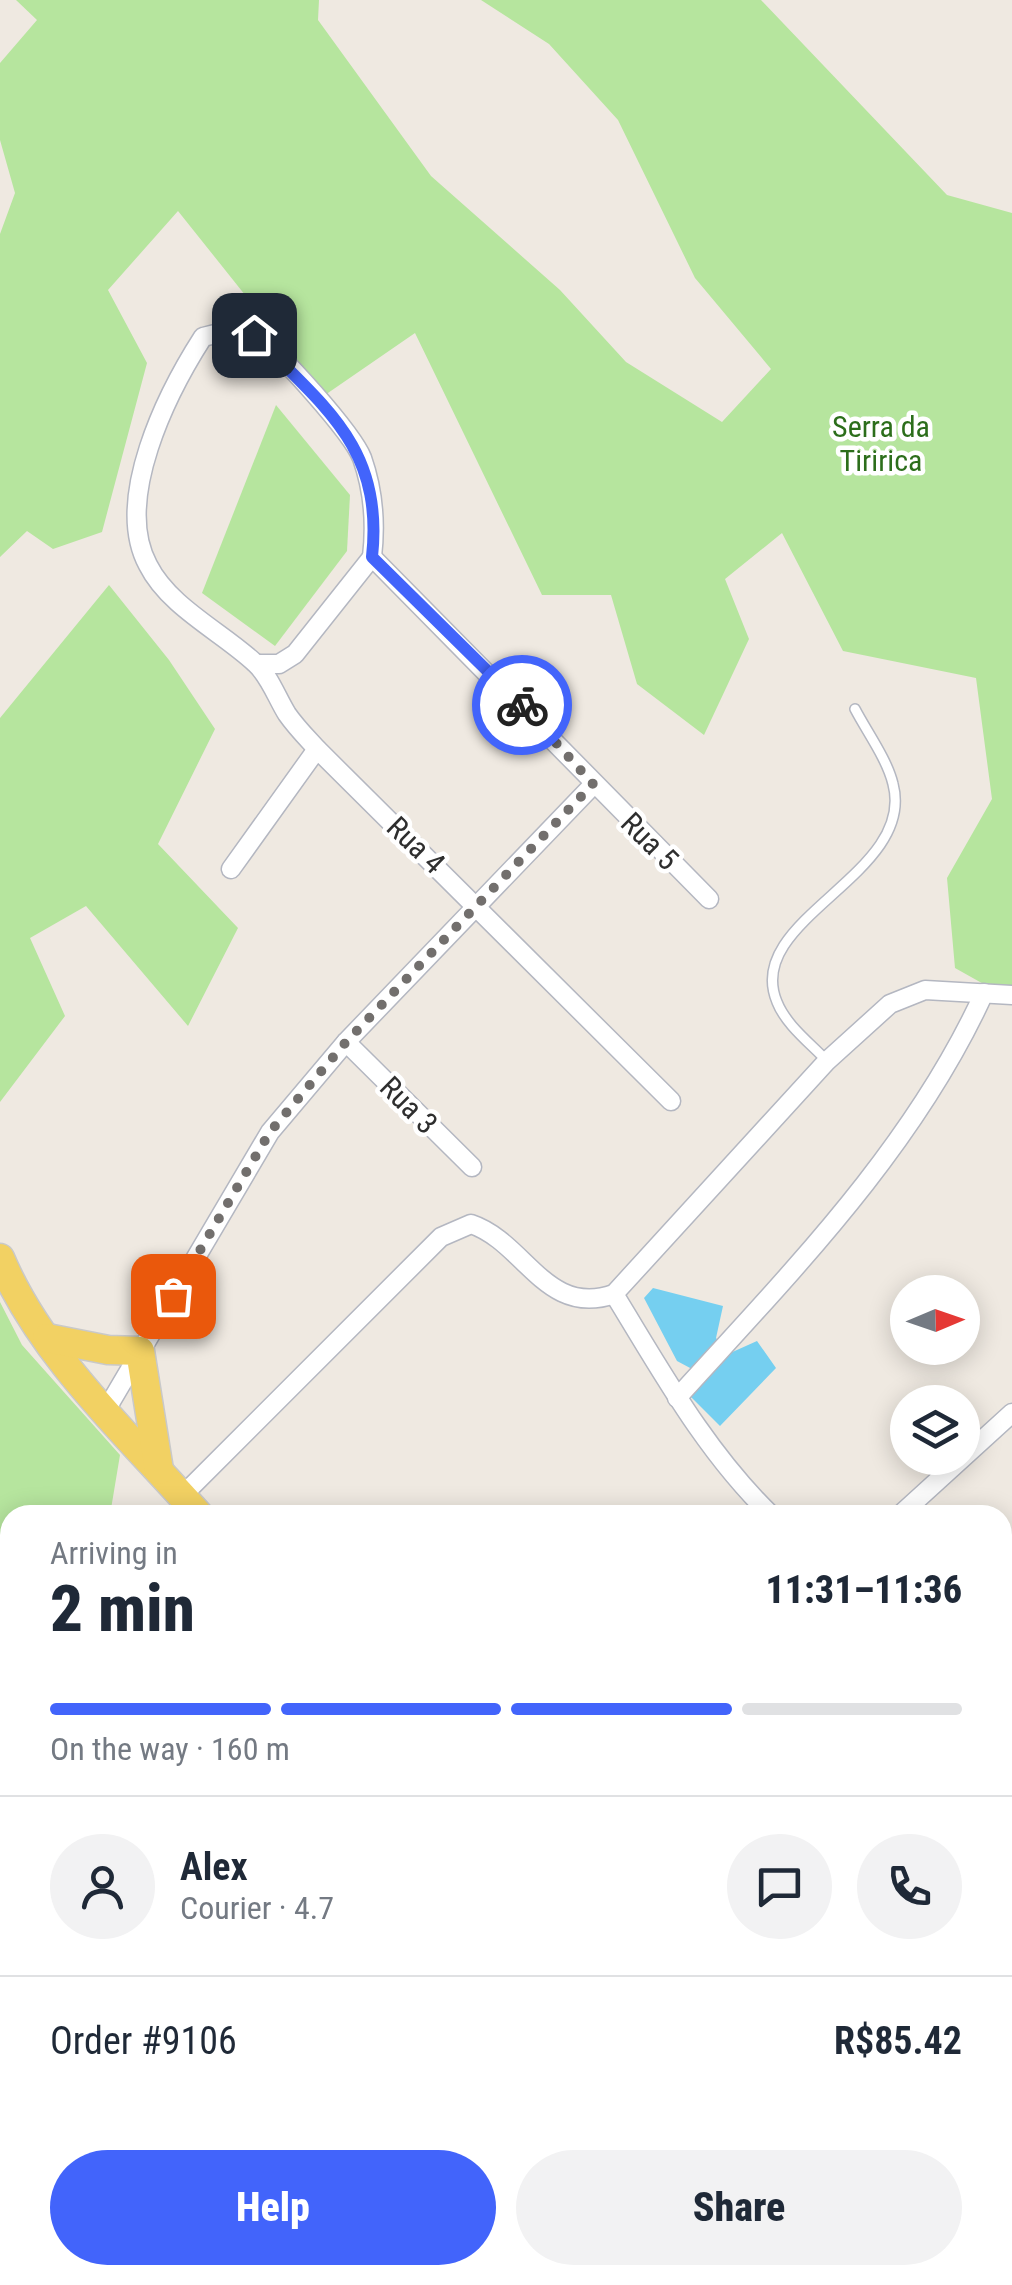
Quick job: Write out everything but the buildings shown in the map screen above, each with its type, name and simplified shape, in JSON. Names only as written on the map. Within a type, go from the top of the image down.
[{"type":"main road","points":[[0,1258],[47,1338],[189,1505]]},
{"type":"main road","points":[[47,1338],[108,1350],[140,1351],[160,1471]]},
{"type":"street","points":[[228,331],[254,335],[330,412],[360,454],[372,494],[372,557],[294,654],[279,664],[257,664],[168,590],[148,567],[139,542],[137,498],[143,463],[188,360],[203,337],[228,331]]},
{"type":"street","name":"Rua 5","points":[[372,557],[709,899]]},
{"type":"street","name":"Rua 4","points":[[257,664],[290,718],[317,749],[671,1101]]},
{"type":"street","points":[[231,869],[317,749]]},
{"type":"street","points":[[106,1410],[270,1132],[346,1042],[593,784]]},
{"type":"street","points":[[191,1505],[441,1237],[471,1224],[488,1230],[551,1290],[596,1300],[614,1294],[827,1061],[904,995],[953,990],[1012,995]]},
{"type":"street","points":[[677,1398],[869,1181],[960,1045],[984,992]]},
{"type":"street","name":"Rua 3","points":[[346,1042],[472,1167]]},
{"type":"street","points":[[614,1294],[720,1461],[762,1505]]},
{"type":"street","points":[[911,1505],[1012,1413]]},
{"type":"lane","points":[[827,1061],[789,1021],[777,1002],[772,981],[777,958],[790,936],[869,859],[890,831],[894,786],[855,708]]},
{"type":"green space","name":"Serra da Tiririca","points":[[16,0],[319,0],[318,20],[431,176],[560,290],[626,362],[722,422],[771,369],[695,278],[618,120],[549,44],[481,0],[761,0],[947,195],[1012,213],[1012,1000],[955,968],[947,878],[992,799],[976,678],[843,651],[782,533],[725,579],[749,639],[704,735],[637,684],[611,595],[542,595],[415,333],[325,395],[178,211],[108,290],[147,363],[102,532],[53,549],[27,531],[0,557],[0,234],[15,193],[0,140],[0,63],[37,20]]},
{"type":"green space","points":[[276,405],[350,495],[347,551],[275,646],[202,593]]},
{"type":"green space","points":[[109,585],[169,660],[215,729],[158,844],[238,928],[188,1026],[86,906],[30,938],[65,1016],[0,1102],[0,718]]},
{"type":"green space","points":[[0,1302],[22,1345],[120,1455],[112,1505],[0,1505]]},
{"type":"water","points":[[653,1288],[723,1306],[716,1338],[728,1354],[757,1341],[776,1368],[720,1426],[691,1397],[707,1377],[677,1361],[644,1298]]},
{"type":"way so far","points":[[173,1296],[270,1132],[346,1042],[593,784],[522,705]]},
{"type":"route","points":[[254,335],[330,412],[360,454],[372,494],[372,557],[522,705]]}]
